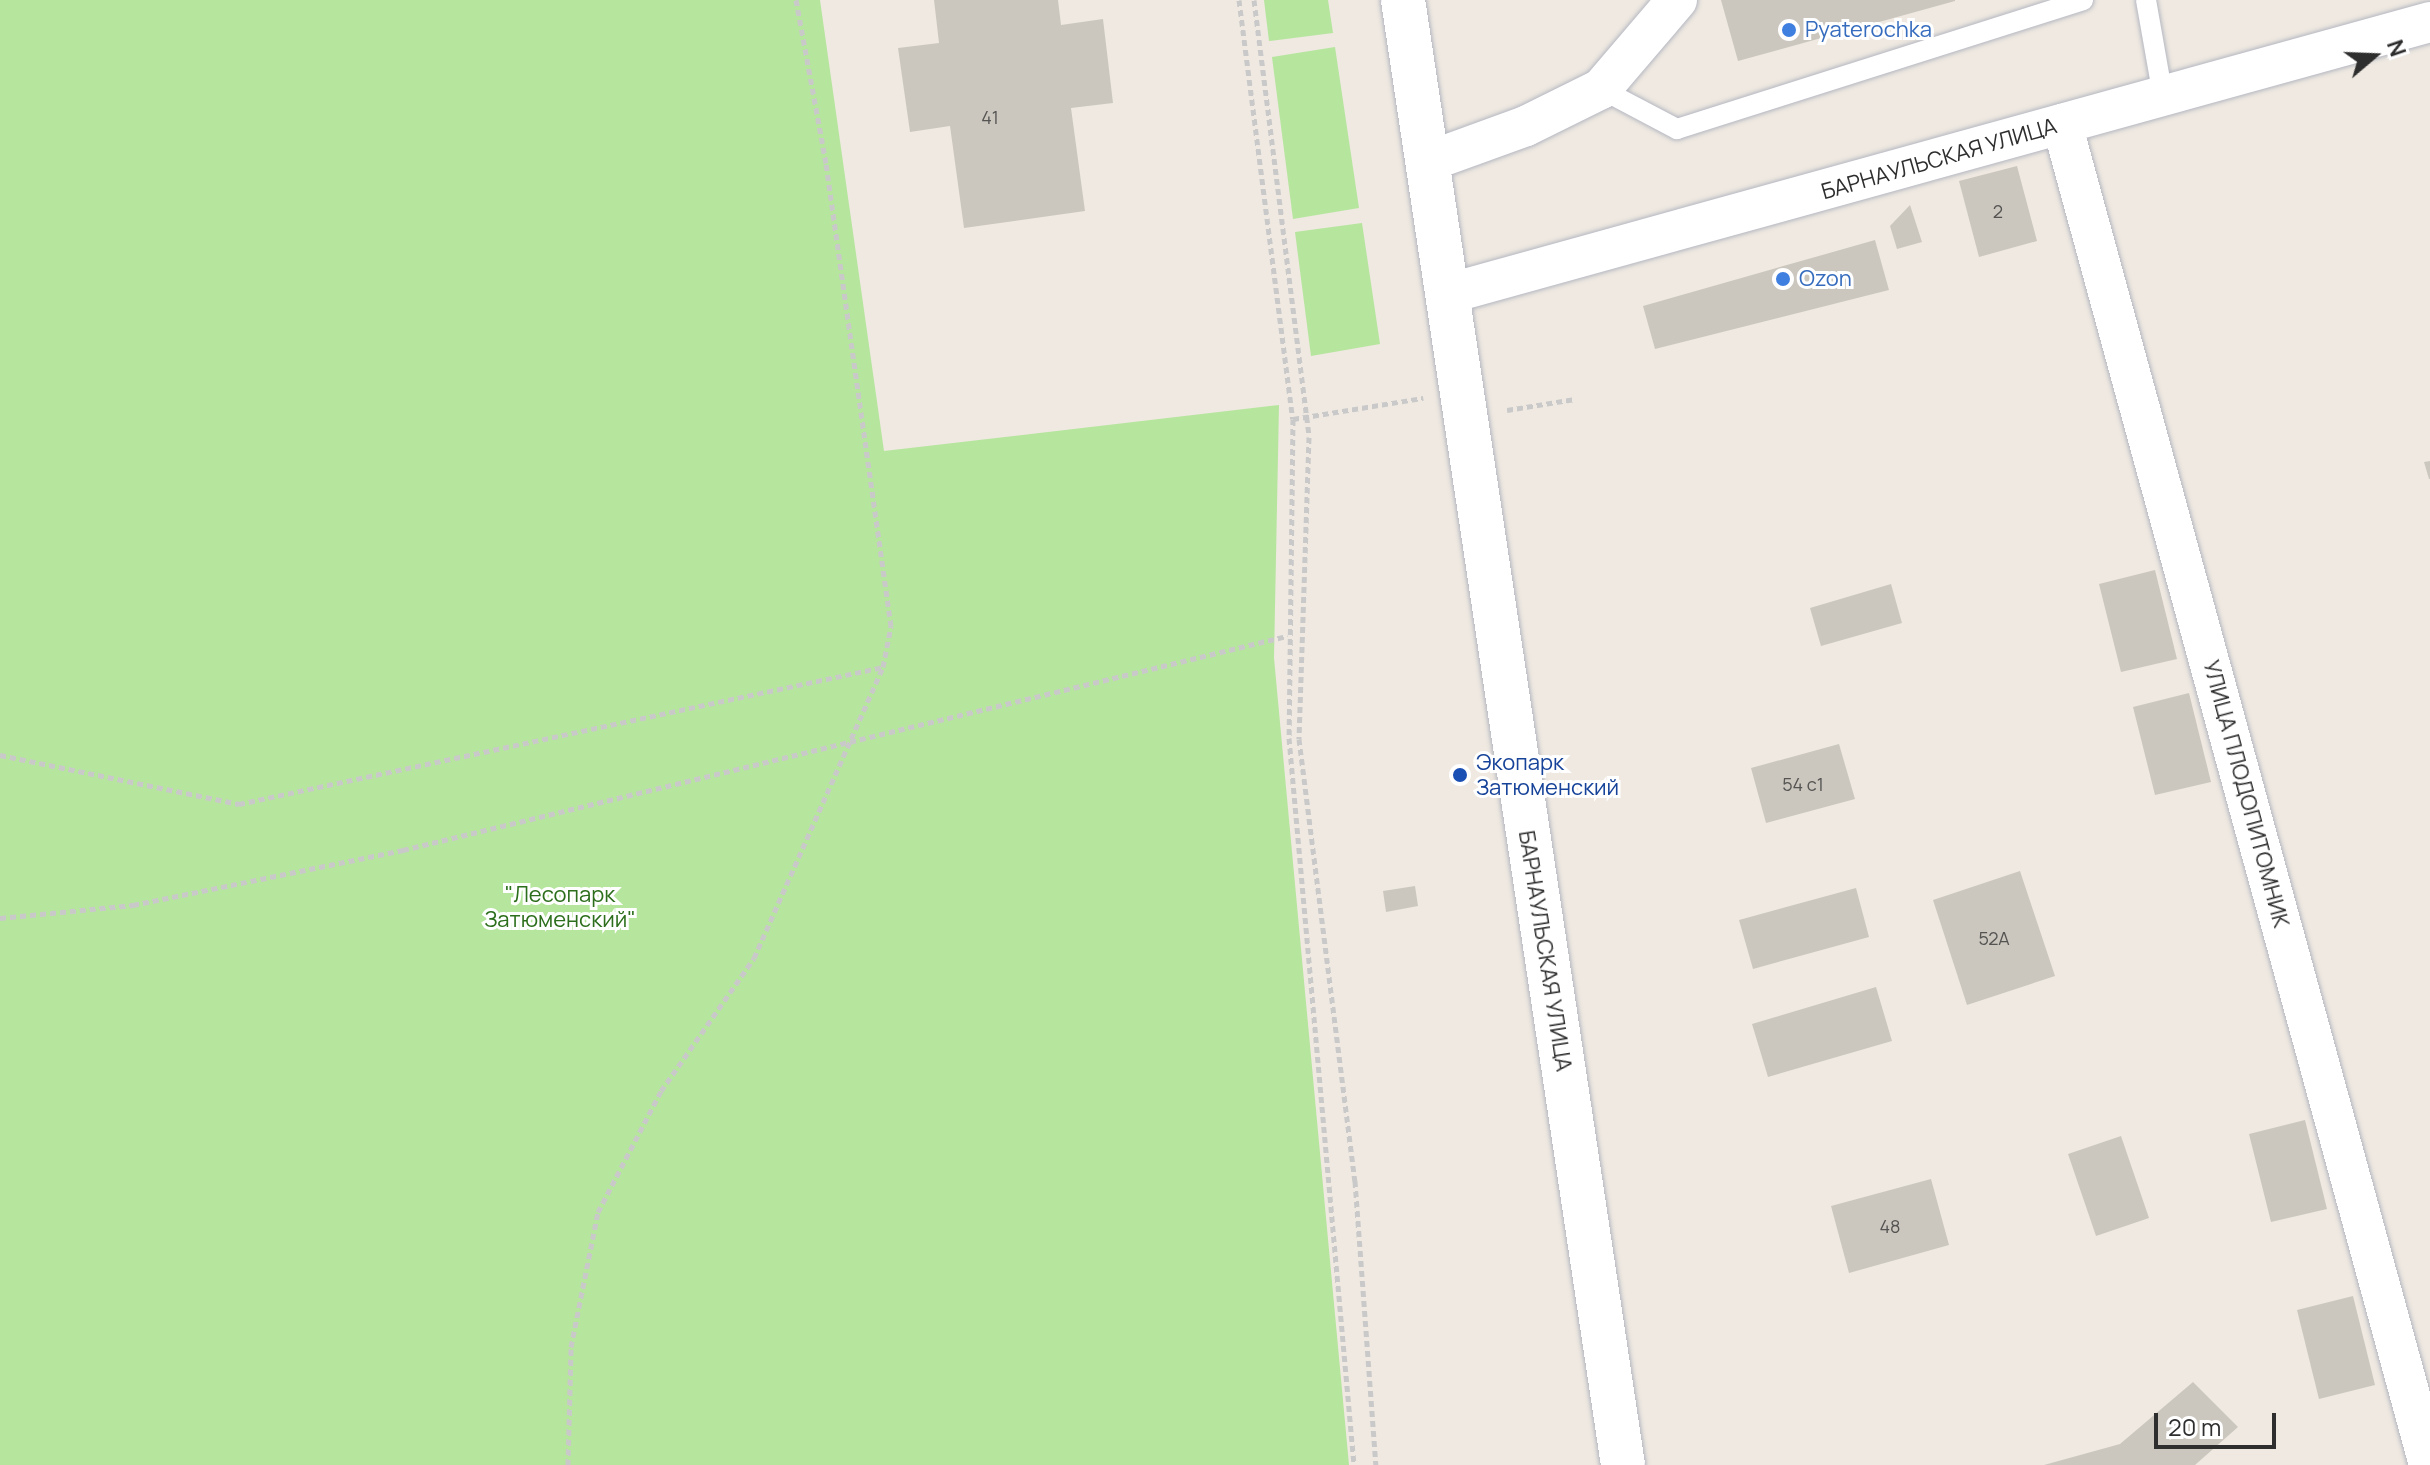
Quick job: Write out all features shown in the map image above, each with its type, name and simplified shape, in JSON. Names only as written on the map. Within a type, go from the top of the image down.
[{"type":"street","name":"БАРНАУЛЬСКАЯ УЛИЦА","points":[[1403,0],[1623,1465]]},
{"type":"street","points":[[1427,162],[1526,126],[1601,89],[1677,0]]},
{"type":"street","name":"БАРНАУЛЬСКАЯ УЛИЦА","points":[[1447,294],[2430,22]]},
{"type":"street","name":"УЛИЦА ПЛОДОПИТОМНИК","points":[[2062,124],[2429,1465]]},
{"type":"lane","points":[[1601,89],[1677,129],[2083,0]]},
{"type":"lane","points":[[2146,0],[2163,96]]},
{"type":"path","points":[[568,1465],[571,1347],[598,1212],[661,1091],[754,958],[883,667],[891,626],[828,178],[796,0]]},
{"type":"path","points":[[1239,0],[1293,419],[1287,636],[1289,738],[1354,1465]]},
{"type":"path","points":[[1254,0],[1309,437],[1299,739],[1355,1181],[1376,1465]]},
{"type":"path","points":[[0,918],[133,905],[403,850],[1287,636]]},
{"type":"path","points":[[0,755],[239,804],[883,667]]},
{"type":"green space","name":"\"Лесопарк Затюменский\"","points":[[0,0],[820,0],[884,451],[1279,405],[1274,658],[1349,1465],[0,1465]]},
{"type":"green space","points":[[1264,0],[1328,0],[1333,33],[1269,41]]},
{"type":"green space","points":[[1335,47],[1359,208],[1293,219],[1272,57]]},
{"type":"green space","points":[[1362,223],[1380,344],[1311,356],[1295,232]]},
{"type":"building","points":[[934,0],[1058,0],[1061,25],[1103,19],[1113,103],[1071,108],[1085,211],[964,228],[950,126],[910,132],[898,48],[939,43]]},
{"type":"building","name":"Pyaterochka","points":[[1721,0],[1955,0],[1955,1],[1738,61]]},
{"type":"building","points":[[2017,166],[2037,241],[1979,257],[1959,181]]},
{"type":"building","points":[[1910,205],[1922,242],[1897,249],[1890,226]]},
{"type":"building","points":[[1875,240],[1889,290],[1655,349],[1643,306]]},
{"type":"building","points":[[2430,461],[2430,479],[2429,479],[2424,462]]},
{"type":"building","points":[[2155,570],[2177,659],[2121,672],[2099,584]]},
{"type":"building","points":[[1891,584],[1902,623],[1821,646],[1810,608]]},
{"type":"building","points":[[2189,693],[2211,782],[2155,795],[2133,707]]},
{"type":"building","points":[[1839,744],[1855,799],[1766,823],[1751,768]]},
{"type":"building","points":[[2020,871],[2055,976],[1967,1005],[1933,900]]},
{"type":"building","points":[[1415,886],[1418,906],[1386,912],[1383,891]]},
{"type":"building","points":[[1856,888],[1869,937],[1753,969],[1739,920]]},
{"type":"building","points":[[1876,987],[1892,1041],[1768,1077],[1752,1024]]},
{"type":"building","points":[[2305,1120],[2327,1209],[2271,1222],[2249,1134]]},
{"type":"building","points":[[2121,1136],[2149,1218],[2096,1236],[2068,1154]]},
{"type":"building","points":[[1931,1179],[1949,1245],[1849,1273],[1831,1206]]},
{"type":"building","points":[[2353,1296],[2375,1385],[2319,1399],[2297,1310]]},
{"type":"building","points":[[2193,1382],[2238,1427],[2195,1465],[2044,1465],[2120,1444]]},
{"type":"place","name":"Pyaterochka","points":[[1789,30]]},
{"type":"place","name":"Ozon","points":[[1783,279]]},
{"type":"place","name":"Экопарк Затюменский","points":[[1460,775]]}]
